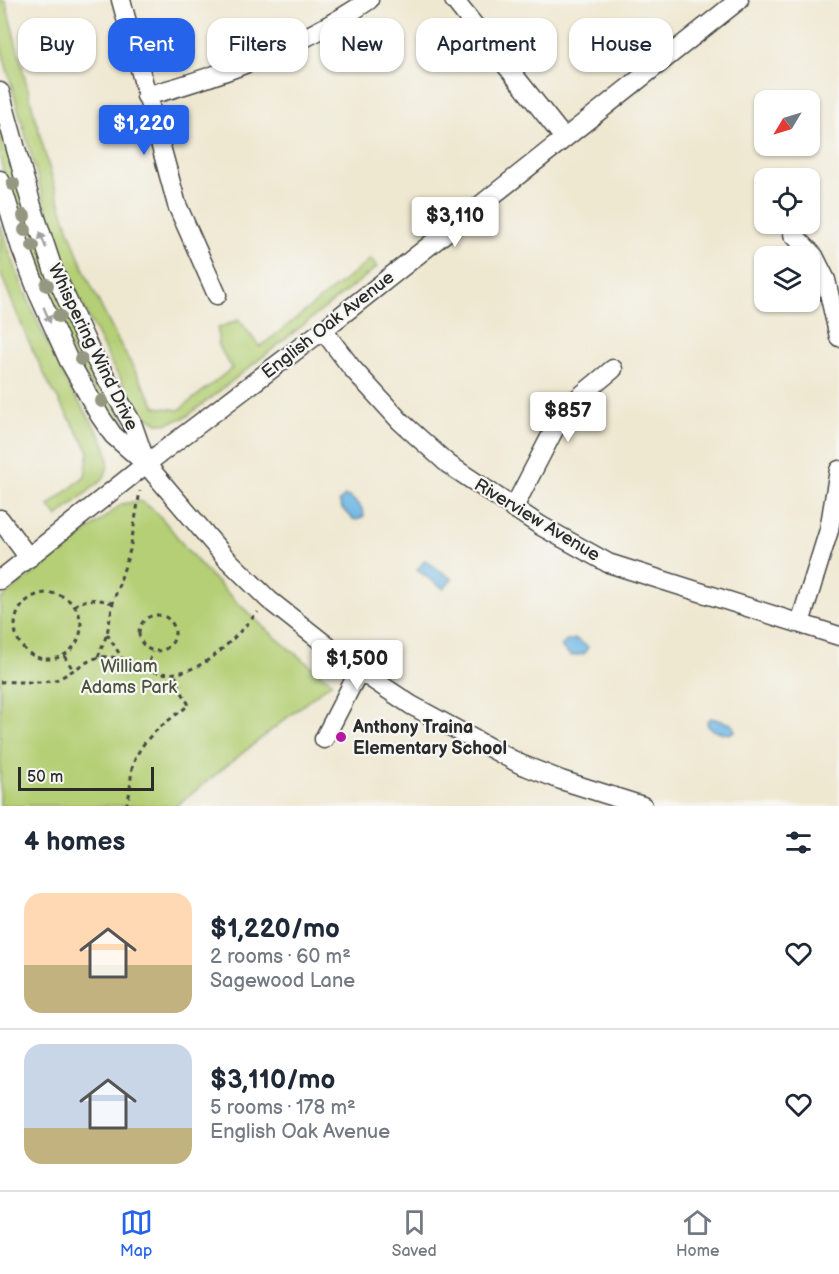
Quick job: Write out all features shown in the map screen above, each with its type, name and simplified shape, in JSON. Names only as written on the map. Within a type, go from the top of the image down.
[{"type":"street","points":[[121,0],[177,205],[217,295]]},
{"type":"street","points":[[146,96],[176,88],[275,52],[353,11],[369,0]]},
{"type":"street","points":[[454,0],[564,138]]},
{"type":"street","name":"English Oak Avenue","points":[[0,580],[146,464],[322,330],[739,0]]},
{"type":"street","name":"Whispering Wind Drive","points":[[0,92],[32,206],[53,269],[89,348],[132,423],[146,464]]},
{"type":"street","name":"Whispering Wind Drive","points":[[0,180],[26,264],[68,359],[112,435],[146,464],[225,557],[269,600],[359,671],[411,705],[520,764],[561,780],[643,806]]},
{"type":"street","points":[[793,234],[814,256],[826,280],[839,337]]},
{"type":"street","name":"Riverview Avenue","points":[[322,330],[351,367],[400,420],[448,464],[541,526],[608,562],[839,636]]},
{"type":"street","points":[[513,508],[556,426],[572,403],[613,369]]},
{"type":"street","points":[[800,623],[829,530],[839,471]]},
{"type":"street","points":[[0,519],[29,558]]},
{"type":"street","points":[[324,739],[359,671]]},
{"type":"path","points":[[98,657],[130,550],[146,464]]},
{"type":"path","points":[[45,593],[57,594],[74,606],[80,619],[81,631],[78,642],[64,656],[53,660],[41,659],[30,655],[18,641],[15,630],[16,618],[20,608],[28,600],[45,593]]},
{"type":"path","points":[[74,606],[83,600],[93,598],[113,603]]},
{"type":"path","points":[[0,682],[54,680],[98,657],[122,658],[147,670],[175,674],[196,667],[217,655],[269,600]]},
{"type":"path","points":[[150,616],[163,616],[172,622],[175,628],[174,641],[164,651],[152,652],[142,644],[139,631],[141,625],[150,616]]},
{"type":"path","points":[[106,634],[122,658]]},
{"type":"path","points":[[147,670],[152,652]]},
{"type":"path","points":[[64,656],[74,671]]},
{"type":"path","points":[[126,806],[136,755],[144,741],[189,705],[175,674]]},
{"type":"green space","points":[[0,0],[5,0],[18,51],[18,72],[23,72],[46,158],[77,252],[113,331],[156,407],[179,410],[232,368],[218,345],[218,328],[239,320],[260,347],[371,259],[377,267],[186,417],[165,424],[158,423],[142,413],[113,367],[77,294],[52,229],[0,44]]},
{"type":"green space","points":[[0,111],[25,203],[129,432],[123,436],[120,435],[66,343],[13,207],[0,159]]},
{"type":"green space","points":[[0,224],[22,285],[49,346],[68,385],[103,440],[108,456],[103,479],[57,517],[49,506],[85,476],[89,451],[49,384],[0,272]]},
{"type":"green space","name":"William Adams Park","points":[[138,501],[159,515],[205,570],[239,605],[294,653],[332,682],[176,806],[0,806],[0,600],[122,504]]},
{"type":"water","points":[[345,496],[357,503],[364,516],[357,520],[353,519],[342,508],[339,501]]},
{"type":"water","points":[[425,560],[452,579],[444,589],[417,570]]},
{"type":"water","points":[[576,639],[588,647],[584,654],[571,656],[562,648],[562,645]]},
{"type":"water","points":[[711,718],[732,724],[735,731],[729,734],[712,729],[707,721]]},
{"type":"place","name":"Anthony Traina Elementary School","points":[[341,737]]}]
